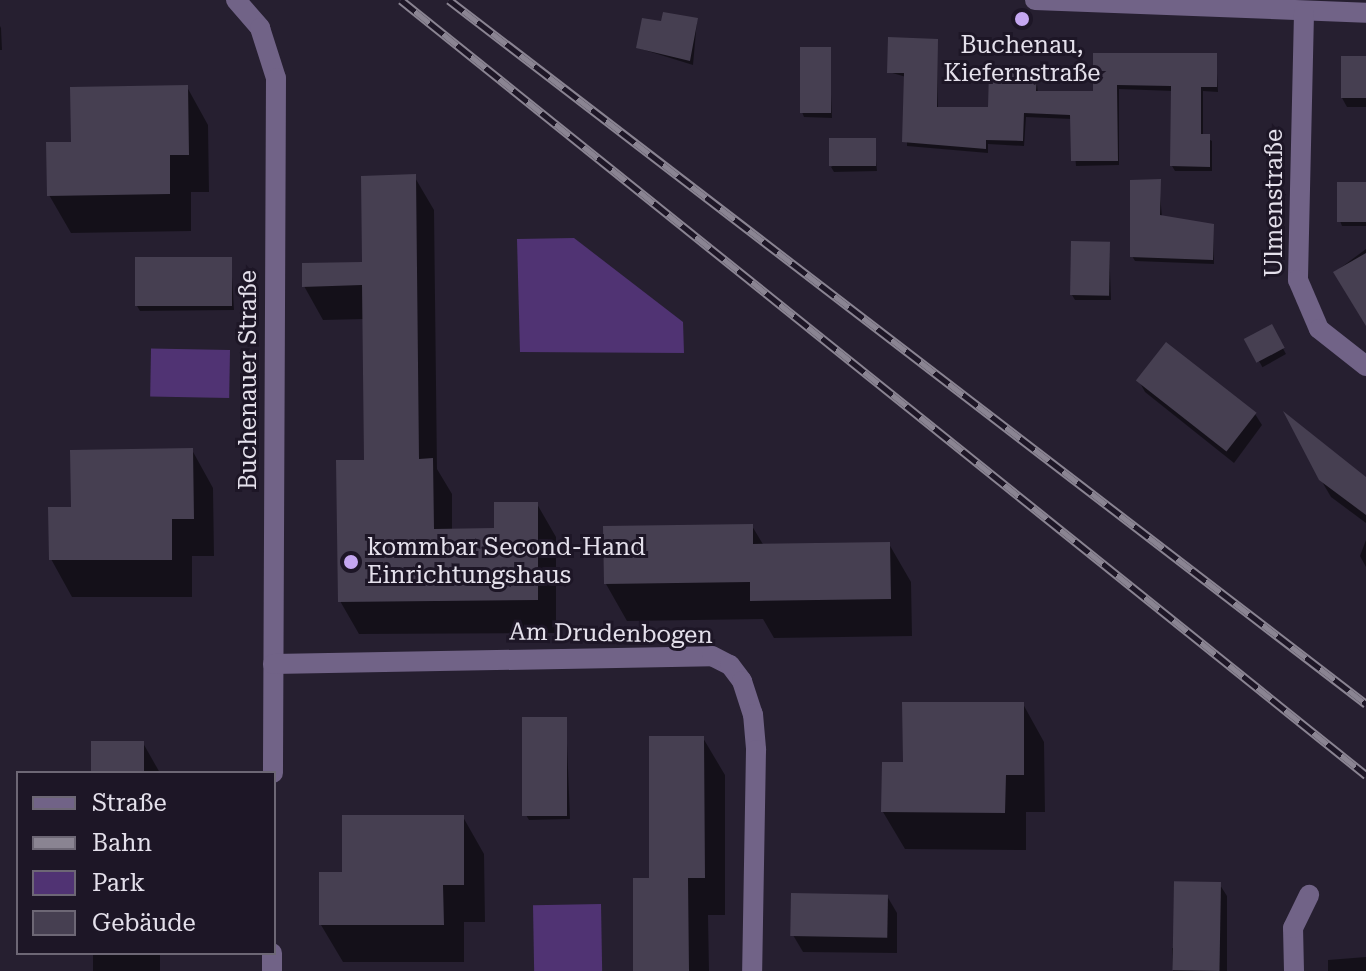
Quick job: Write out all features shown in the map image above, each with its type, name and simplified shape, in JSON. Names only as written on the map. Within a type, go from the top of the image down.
[{"type":"street","name":"Buchenauer Straße","points":[[236,0],[260,28],[276,78],[273,771]]},
{"type":"street","points":[[1035,0],[1304,13],[1366,13]]},
{"type":"street","name":"Ulmenstraße","points":[[1304,13],[1298,280],[1319,329],[1366,366]]},
{"type":"street","name":"Am Drudenbogen","points":[[273,664],[712,656],[730,665],[742,681],[755,738],[752,971]]},
{"type":"street","points":[[1294,971],[1293,928],[1309,895]]},
{"type":"green space","points":[[574,238],[683,322],[684,353],[520,352],[517,239]]},
{"type":"green space","points":[[151,349],[230,350],[229,398],[150,397]]},
{"type":"green space","points":[[601,904],[602,971],[534,971],[533,905]]},
{"type":"building","points":[[663,12],[698,18],[690,61],[636,48],[642,18],[661,21]]},
{"type":"building","points":[[888,37],[938,39],[937,107],[988,107],[989,72],[1037,74],[1036,91],[1093,91],[1093,53],[1217,53],[1217,87],[1201,87],[1201,134],[1210,134],[1210,167],[1170,166],[1171,86],[1117,85],[1118,161],[1071,161],[1070,115],[1024,113],[1023,141],[986,140],[986,149],[902,142],[904,73],[887,73]]},
{"type":"building","points":[[800,47],[831,47],[831,113],[800,113]]},
{"type":"building","points":[[1341,56],[1366,56],[1366,98],[1341,98]]},
{"type":"building","points":[[188,85],[189,155],[170,155],[170,194],[47,196],[46,142],[71,142],[70,87]]},
{"type":"building","points":[[829,138],[876,138],[876,166],[829,166]]},
{"type":"building","points":[[416,174],[419,459],[433,458],[434,529],[494,528],[494,502],[538,502],[538,600],[338,602],[336,460],[364,460],[362,285],[302,287],[302,263],[362,262],[361,176]]},
{"type":"building","points":[[1161,179],[1160,215],[1214,224],[1213,260],[1130,257],[1130,180]]},
{"type":"building","points":[[1337,182],[1366,182],[1366,222],[1337,222]]},
{"type":"building","points":[[1071,241],[1110,242],[1109,296],[1070,295]]},
{"type":"building","points":[[1366,253],[1366,326],[1333,272]]},
{"type":"building","points":[[135,257],[232,257],[232,306],[135,306]]},
{"type":"building","points":[[1272,324],[1285,348],[1256,363],[1244,339]]},
{"type":"building","points":[[1166,342],[1257,413],[1226,451],[1136,381]]},
{"type":"building","points":[[1283,411],[1366,477],[1366,515],[1319,480]]},
{"type":"building","points":[[193,448],[194,519],[172,519],[172,560],[49,560],[48,507],[71,507],[70,450]]},
{"type":"building","points":[[753,524],[753,544],[890,542],[891,599],[750,601],[750,582],[604,584],[603,526]]},
{"type":"building","points":[[902,702],[1024,702],[1024,775],[1006,775],[1005,813],[881,812],[882,762],[903,762]]},
{"type":"building","points":[[522,717],[567,717],[567,816],[522,816]]},
{"type":"building","points":[[649,736],[704,736],[705,878],[688,878],[689,971],[633,971],[633,878],[649,878]]},
{"type":"building","points":[[91,741],[144,741],[144,771],[91,771]]},
{"type":"building","points":[[342,815],[464,815],[464,885],[443,885],[444,925],[319,925],[319,872],[342,872]]},
{"type":"building","points":[[1174,881],[1221,882],[1219,971],[1172,970]]},
{"type":"building","points":[[791,893],[888,895],[887,938],[790,936]]},
{"type":"railway","points":[[401,0],[1366,775]]},
{"type":"railway","points":[[449,0],[1366,704]]},
{"type":"place","name":"Buchenau, Kiefernstraße","points":[[1022,19]]},
{"type":"place","name":"kommbar Second-Hand Einrichtungshaus","points":[[351,562]]}]
